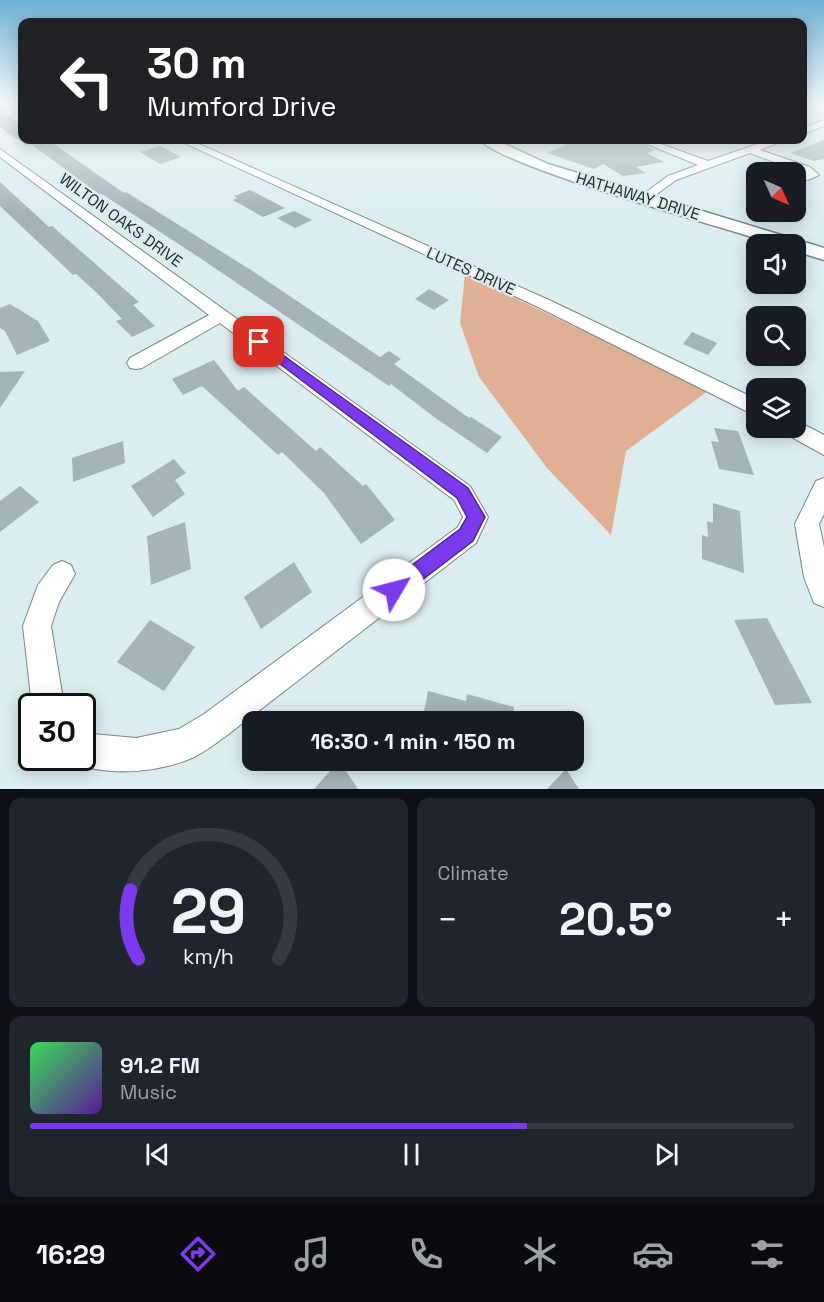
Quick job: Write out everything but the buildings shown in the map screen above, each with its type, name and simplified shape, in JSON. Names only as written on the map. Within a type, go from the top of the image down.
[{"type":"street","name":"LUTES DRIVE","points":[[192,144],[507,287],[689,372],[746,403]]},
{"type":"street","name":"HATHAWAY DRIVE","points":[[494,144],[543,167],[759,234]]},
{"type":"street","points":[[652,144],[706,165]]},
{"type":"street","points":[[646,198],[672,178],[767,144]]},
{"type":"street","points":[[751,150],[786,162]]},
{"type":"street","name":"WILTON OAKS DRIVE","points":[[0,152],[462,493],[476,517],[466,535],[215,725],[184,744],[136,755],[96,751]]},
{"type":"street","points":[[737,154],[761,162]]},
{"type":"street","points":[[806,169],[813,175],[806,177]]},
{"type":"street","name":"HATHAWAY DRIVE","points":[[806,249],[824,254]]},
{"type":"street","points":[[136,363],[222,315]]},
{"type":"street","points":[[806,436],[824,446]]},
{"type":"street","points":[[824,488],[807,524],[817,577],[824,593]]},
{"type":"street","points":[[46,693],[37,626],[48,595],[62,574]]},
{"type":"shaded area","points":[[465,274],[708,391],[626,451],[611,535],[547,468],[479,377],[460,323]]},
{"type":"route","points":[[259,342],[462,493],[476,517],[466,535],[394,590]]}]
